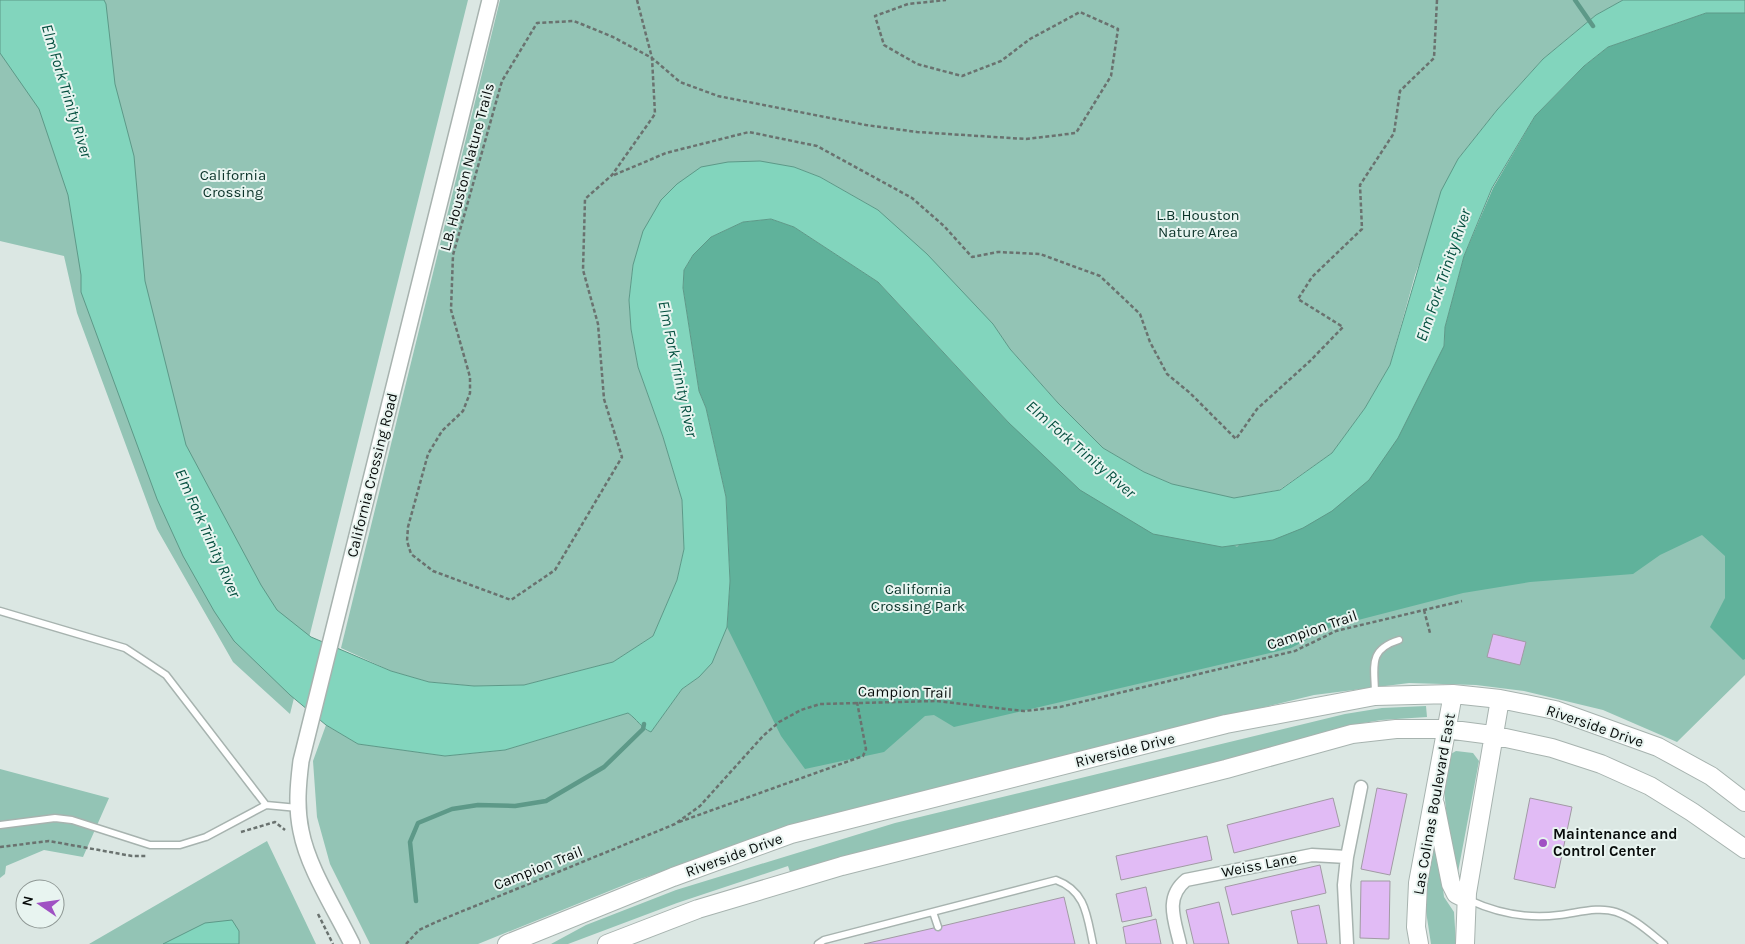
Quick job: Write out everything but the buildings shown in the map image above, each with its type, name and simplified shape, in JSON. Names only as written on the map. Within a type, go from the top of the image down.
[{"type":"main road","name":"Riverside Drive","points":[[507,944],[664,881],[791,834],[1226,724],[1375,696],[1453,694],[1500,699],[1574,716],[1658,747],[1711,776],[1745,802]]},
{"type":"main road","name":"Las Colinas Boulevard East","points":[[1419,944],[1416,917],[1418,883],[1453,694]]},
{"type":"main road","points":[[1464,944],[1466,899],[1492,735],[1500,699]]},
{"type":"main road","points":[[607,944],[698,910],[842,866],[1226,769],[1352,734],[1396,729],[1446,729],[1492,735],[1552,748],[1601,764],[1658,791],[1732,838],[1745,849]]},
{"type":"main road","points":[[1434,798],[1451,884],[1456,894],[1466,899]]},
{"type":"street","name":"California Crossing Road","points":[[352,944],[307,853],[301,831],[298,808],[301,761],[490,0]]},
{"type":"street","points":[[1347,944],[1344,892],[1347,857],[1361,787]]},
{"type":"street","name":"Weiss Lane","points":[[1180,944],[1172,908],[1176,890],[1186,880],[1312,855],[1347,857]]},
{"type":"lane","points":[[0,611],[125,648],[166,675],[266,805]]},
{"type":"lane","points":[[1375,696],[1375,664],[1378,650],[1384,644],[1399,640]]},
{"type":"lane","points":[[0,825],[55,818],[72,820],[150,845],[180,845],[206,837],[266,805],[298,808]]},
{"type":"lane","points":[[818,944],[824,940],[1056,880],[1070,885],[1084,903],[1093,944]]},
{"type":"lane","points":[[1466,899],[1499,912],[1539,917],[1602,910],[1614,911],[1630,918],[1664,944]]},
{"type":"lane","points":[[933,912],[938,927]]},
{"type":"path","name":"L.B. Houston Nature Trails","points":[[637,0],[652,58],[655,114],[612,175],[584,200],[582,270],[598,324],[604,399],[622,457],[555,570],[511,600],[433,571],[411,554],[407,542],[408,527],[428,454],[442,431],[463,411],[470,393],[470,377],[451,310],[453,255],[502,81],[537,23],[574,21],[613,37],[652,58],[680,82],[718,96],[866,125],[917,132],[1026,139],[1076,133],[1111,76],[1118,29],[1080,12],[1030,39],[1001,60],[962,76],[916,64],[884,45],[875,16],[908,4],[946,0]]},
{"type":"path","name":"L.B. Houston Nature Trails","points":[[612,175],[666,153],[750,132],[817,146],[912,198],[944,226],[972,257],[998,252],[1040,254],[1100,276],[1140,314],[1150,342],[1167,374],[1190,393],[1236,439],[1257,410],[1310,361],[1343,327],[1298,299],[1312,277],[1362,230],[1360,185],[1394,133],[1400,91],[1434,58],[1437,0]]},
{"type":"path","name":"Campion Trail","points":[[406,944],[419,930],[436,922],[675,824],[700,806],[763,736],[779,722],[802,710],[820,704],[857,702],[879,704],[936,701],[1024,711],[1060,707],[1295,651],[1336,631],[1462,601]]},
{"type":"path","points":[[1424,610],[1430,632]]},
{"type":"path","points":[[675,824],[863,756],[866,749],[857,702]]},
{"type":"green space","name":"California Crossing","points":[[0,0],[468,0],[290,714],[233,662],[157,529],[77,313],[64,256],[0,241]]},
{"type":"green space","name":"L.B. Houston Nature Area","points":[[500,0],[1623,0],[1596,15],[1543,59],[1497,110],[1458,159],[1415,275],[1390,365],[1365,408],[1332,453],[1279,490],[1234,498],[1200,492],[1172,484],[1144,472],[1103,448],[1058,403],[1010,349],[993,324],[878,210],[820,177],[794,167],[633,265],[629,300],[631,329],[638,367],[663,437],[682,500],[684,549],[677,580],[653,636],[613,662],[524,685],[474,686],[429,682],[391,671],[341,648]]},
{"type":"green space","name":"California Crossing Park","points":[[1706,13],[1745,13],[1745,659],[1743,660],[1710,627],[1725,598],[1725,556],[1702,535],[1660,555],[1633,574],[1530,582],[1463,593],[1331,627],[1291,648],[954,727],[934,715],[925,716],[884,752],[805,769],[781,736],[727,627],[730,581],[726,497],[706,408],[699,391],[683,288],[684,270],[693,255],[711,237],[743,222],[771,219],[794,227],[878,282],[1009,423],[1237,547],[1444,346],[1445,327],[1464,256],[1493,188],[1535,116],[1584,66],[1608,47]]},
{"type":"green space","name":"California Crossing Park","points":[[1745,13],[1745,675],[1677,742],[1603,710],[1524,691],[1476,685],[1409,683],[1314,695],[929,790],[803,825],[634,881],[478,944],[370,944],[330,864],[317,817],[313,761],[326,725],[358,744],[445,756],[505,750],[628,713],[651,732],[682,689],[699,677],[727,627],[1009,423],[1273,540]]},
{"type":"green space","points":[[1426,706],[1427,717],[1381,720],[1346,726],[1232,759],[989,819],[790,872],[788,866],[677,903],[568,944],[551,944],[586,925],[676,890],[895,823],[1345,714],[1382,708]]},
{"type":"green space","points":[[1456,751],[1473,753],[1479,761],[1458,872],[1452,871],[1444,789],[1449,755]]},
{"type":"green space","points":[[0,769],[109,798],[83,857],[44,850],[6,866],[5,874],[0,878]]},
{"type":"green space","points":[[1437,840],[1444,897],[1454,912],[1456,944],[1431,944],[1424,898],[1432,843]]},
{"type":"green space","points":[[267,841],[316,944],[89,944]]},
{"type":"water","name":"Elm Fork Trinity River","points":[[0,0],[104,0],[106,4],[115,84],[134,156],[145,281],[186,445],[261,585],[277,610],[311,637],[391,671],[429,682],[474,686],[524,685],[613,662],[653,636],[677,580],[684,549],[682,500],[663,437],[638,367],[631,329],[629,300],[633,265],[643,231],[661,200],[677,184],[701,167],[728,162],[760,161],[794,167],[820,177],[878,210],[927,254],[993,324],[1010,349],[1058,403],[1103,448],[1144,472],[1172,484],[1234,498],[1280,490],[1332,453],[1365,408],[1390,365],[1441,191],[1458,159],[1497,110],[1543,59],[1596,15],[1623,0],[1745,0],[1745,13],[1706,13],[1608,47],[1584,66],[1535,116],[1492,188],[1464,256],[1445,327],[1444,346],[1398,438],[1369,480],[1332,511],[1303,528],[1273,540],[1222,547],[1153,534],[1080,490],[1009,423],[878,282],[794,227],[771,219],[743,222],[711,237],[693,255],[684,270],[683,288],[699,391],[706,408],[726,497],[730,581],[727,627],[712,663],[699,677],[682,689],[651,732],[628,713],[505,750],[445,756],[358,744],[326,725],[290,695],[234,641],[214,611],[183,556],[157,499],[81,292],[81,275],[68,195],[39,109],[0,53]]},
{"type":"water","points":[[232,920],[239,931],[239,944],[163,944],[205,923]]},
{"type":"waterway","points":[[1575,0],[1593,26]]},
{"type":"waterway","points":[[416,901],[410,842],[418,823],[452,809],[478,805],[515,806],[546,801],[604,767],[643,729],[644,724]]},
{"type":"place","name":"Maintenance and Control Center","points":[[1543,843]]}]
